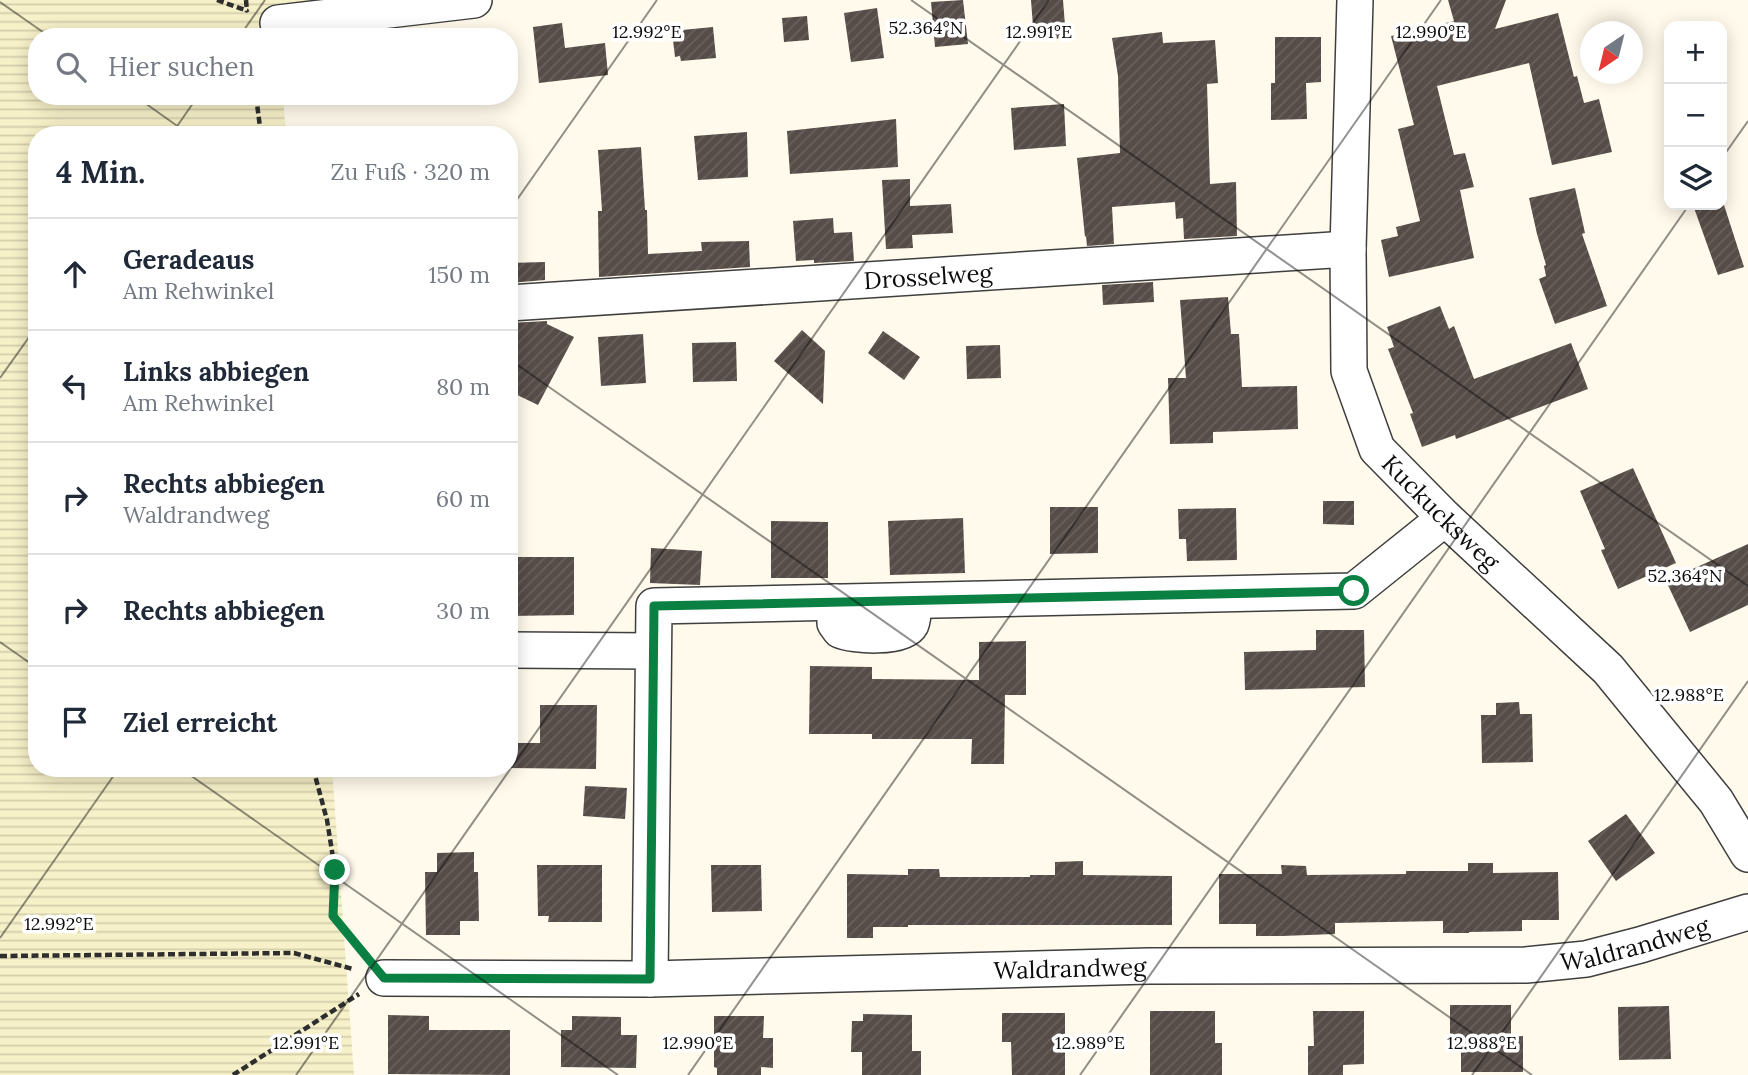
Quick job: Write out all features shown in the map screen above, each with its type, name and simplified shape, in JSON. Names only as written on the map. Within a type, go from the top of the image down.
[{"type":"street","points":[[278,23],[474,0]]},
{"type":"street","name":"Kuckucksweg","points":[[1355,0],[1348,249],[1349,371],[1377,449],[1445,518],[1608,668],[1716,802],[1748,854]]},
{"type":"street","name":"Drosselweg","points":[[518,302],[1348,249]]},
{"type":"street","points":[[650,979],[654,606],[1354,591],[1445,518]]},
{"type":"street","points":[[518,650],[653,651]]},
{"type":"street","name":"Waldrandweg","points":[[384,978],[650,979],[1149,966],[1526,965],[1586,959],[1748,912]]},
{"type":"path","points":[[257,105],[260,126]]},
{"type":"path","points":[[315,777],[327,820],[335,870],[333,916],[384,978]]},
{"type":"path","points":[[0,956],[293,953],[384,978]]},
{"type":"path","points":[[233,1075],[384,978]]},
{"type":"shaded area","points":[[0,0],[318,0],[274,5],[278,28],[28,28],[28,105],[284,105],[285,126],[28,126],[28,777],[333,777],[354,1075],[0,1075]]},
{"type":"building","points":[[963,0],[968,44],[935,47],[931,2]]},
{"type":"building","points":[[1031,0],[1063,0],[1066,38],[1034,40]]},
{"type":"building","points":[[1448,0],[1506,0],[1495,29],[1558,13],[1574,77],[1577,76],[1584,103],[1599,99],[1612,152],[1552,165],[1529,63],[1437,86],[1454,155],[1465,153],[1474,187],[1460,190],[1474,258],[1389,277],[1381,240],[1398,236],[1396,227],[1420,221],[1398,129],[1414,125],[1391,36],[1454,21]]},
{"type":"building","points":[[877,8],[884,58],[851,62],[844,13]]},
{"type":"building","points":[[807,16],[809,40],[784,42],[782,18]]},
{"type":"building","points":[[562,23],[565,48],[605,43],[608,75],[539,83],[533,27]]},
{"type":"building","points":[[713,27],[716,58],[681,61],[680,56],[675,57],[672,31]]},
{"type":"building","points":[[1162,32],[1163,43],[1215,40],[1218,83],[1207,84],[1210,184],[1236,182],[1237,236],[1184,239],[1183,218],[1176,219],[1175,202],[1112,207],[1114,244],[1087,246],[1077,158],[1120,153],[1118,76],[1112,38]]},
{"type":"building","points":[[1275,37],[1321,37],[1321,82],[1306,83],[1307,119],[1271,120],[1271,83],[1275,83]]},
{"type":"building","points":[[1064,104],[1066,146],[1014,150],[1011,108]]},
{"type":"building","points":[[896,119],[898,167],[790,174],[787,131]]},
{"type":"building","points":[[747,132],[748,177],[698,180],[694,136]]},
{"type":"building","points":[[641,147],[648,254],[702,251],[701,242],[749,241],[750,267],[599,277],[598,211],[602,211],[598,150]]},
{"type":"building","points":[[910,179],[910,206],[951,204],[953,233],[912,235],[913,248],[886,249],[882,180]]},
{"type":"building","points":[[1575,188],[1585,233],[1582,234],[1607,306],[1555,324],[1539,279],[1546,276],[1546,265],[1529,198]]},
{"type":"building","points":[[1695,210],[1726,210],[1744,267],[1718,275]]},
{"type":"building","points":[[833,218],[834,233],[852,232],[854,261],[796,261],[793,221]]},
{"type":"building","points":[[545,262],[545,280],[518,282],[518,263]]},
{"type":"building","points":[[1153,282],[1154,302],[1103,305],[1102,285]]},
{"type":"building","points":[[1228,297],[1231,334],[1239,334],[1242,387],[1297,386],[1298,429],[1213,432],[1213,443],[1170,444],[1168,378],[1186,378],[1180,300]]},
{"type":"building","points":[[1440,306],[1449,329],[1454,326],[1474,379],[1571,343],[1588,389],[1456,439],[1455,435],[1422,447],[1410,414],[1413,413],[1388,349],[1394,347],[1387,327]]},
{"type":"building","points":[[547,321],[547,324],[574,337],[538,405],[518,395],[518,323]]},
{"type":"building","points":[[802,330],[825,351],[823,404],[774,361]]},
{"type":"building","points":[[883,331],[920,357],[904,380],[868,353]]},
{"type":"building","points":[[643,334],[646,383],[601,386],[598,337]]},
{"type":"building","points":[[736,342],[737,381],[693,382],[692,343]]},
{"type":"building","points":[[1000,345],[1001,378],[967,379],[966,346]]},
{"type":"building","points":[[1633,468],[1676,563],[1618,589],[1601,550],[1605,549],[1580,491]]},
{"type":"building","points":[[1323,501],[1354,501],[1354,525],[1323,524]]},
{"type":"building","points":[[1050,507],[1098,507],[1098,553],[1050,554]]},
{"type":"building","points":[[1236,508],[1237,560],[1187,561],[1186,539],[1179,539],[1178,509]]},
{"type":"building","points":[[963,518],[965,573],[890,575],[888,521]]},
{"type":"building","points":[[771,521],[828,522],[828,578],[771,578]]},
{"type":"building","points":[[1748,544],[1748,605],[1690,632],[1666,581]]},
{"type":"building","points":[[651,548],[702,551],[700,585],[650,583]]},
{"type":"building","points":[[518,557],[574,557],[574,615],[518,616]]},
{"type":"building","points":[[1316,630],[1364,630],[1365,687],[1245,690],[1244,652],[1316,650]]},
{"type":"building","points":[[1026,641],[1026,695],[1005,695],[1004,764],[971,764],[972,739],[872,739],[872,734],[809,734],[810,666],[872,667],[872,679],[979,680],[979,642]]},
{"type":"building","points":[[1519,702],[1520,714],[1532,714],[1533,762],[1482,763],[1481,715],[1496,715],[1496,703]]},
{"type":"building","points":[[540,705],[597,705],[596,769],[518,768],[518,743],[540,743]]},
{"type":"building","points":[[585,786],[627,788],[625,819],[583,816]]},
{"type":"building","points":[[1626,814],[1655,853],[1616,881],[1588,841]]},
{"type":"building","points":[[474,852],[474,872],[478,872],[479,921],[460,921],[460,935],[426,935],[425,872],[437,872],[437,853]]},
{"type":"building","points":[[1083,861],[1083,875],[1172,876],[1172,925],[908,925],[873,927],[873,938],[847,938],[847,874],[908,875],[908,869],[939,869],[940,877],[1030,877],[1055,875],[1055,862]]},
{"type":"building","points":[[1468,863],[1493,863],[1493,873],[1558,872],[1559,920],[1522,920],[1522,931],[1469,933],[1443,933],[1443,921],[1335,923],[1335,934],[1282,936],[1256,936],[1256,924],[1219,924],[1219,874],[1282,874],[1281,865],[1306,866],[1307,875],[1406,874],[1406,871],[1468,871]]},
{"type":"building","points":[[537,865],[602,865],[602,922],[548,922],[549,916],[538,916]]},
{"type":"building","points":[[711,865],[761,865],[762,911],[712,912]]},
{"type":"building","points":[[1450,1005],[1511,1005],[1511,1037],[1523,1036],[1523,1072],[1461,1072],[1461,1043],[1450,1043]]},
{"type":"building","points":[[1669,1006],[1671,1059],[1619,1060],[1618,1007]]},
{"type":"building","points":[[1150,1011],[1215,1011],[1215,1043],[1222,1043],[1222,1075],[1150,1075]]},
{"type":"building","points":[[1313,1011],[1364,1011],[1364,1064],[1343,1065],[1343,1075],[1308,1075],[1308,1046],[1314,1046]]},
{"type":"building","points":[[1002,1013],[1065,1013],[1065,1075],[1012,1075],[1011,1042],[1002,1042]]},
{"type":"building","points":[[863,1014],[912,1015],[912,1051],[921,1051],[921,1075],[862,1075],[862,1052],[851,1052],[852,1021],[863,1021]]},
{"type":"building","points":[[388,1015],[429,1016],[429,1030],[510,1030],[510,1075],[388,1074]]},
{"type":"building","points":[[572,1016],[621,1017],[621,1035],[637,1035],[636,1068],[561,1067],[561,1030],[572,1030]]},
{"type":"building","points":[[714,1016],[764,1016],[763,1038],[773,1038],[773,1068],[761,1067],[761,1075],[717,1075],[717,1068],[714,1067]]},
{"type":"route","points":[[335,870],[333,916],[384,978],[650,979],[654,606],[1354,591]]}]
